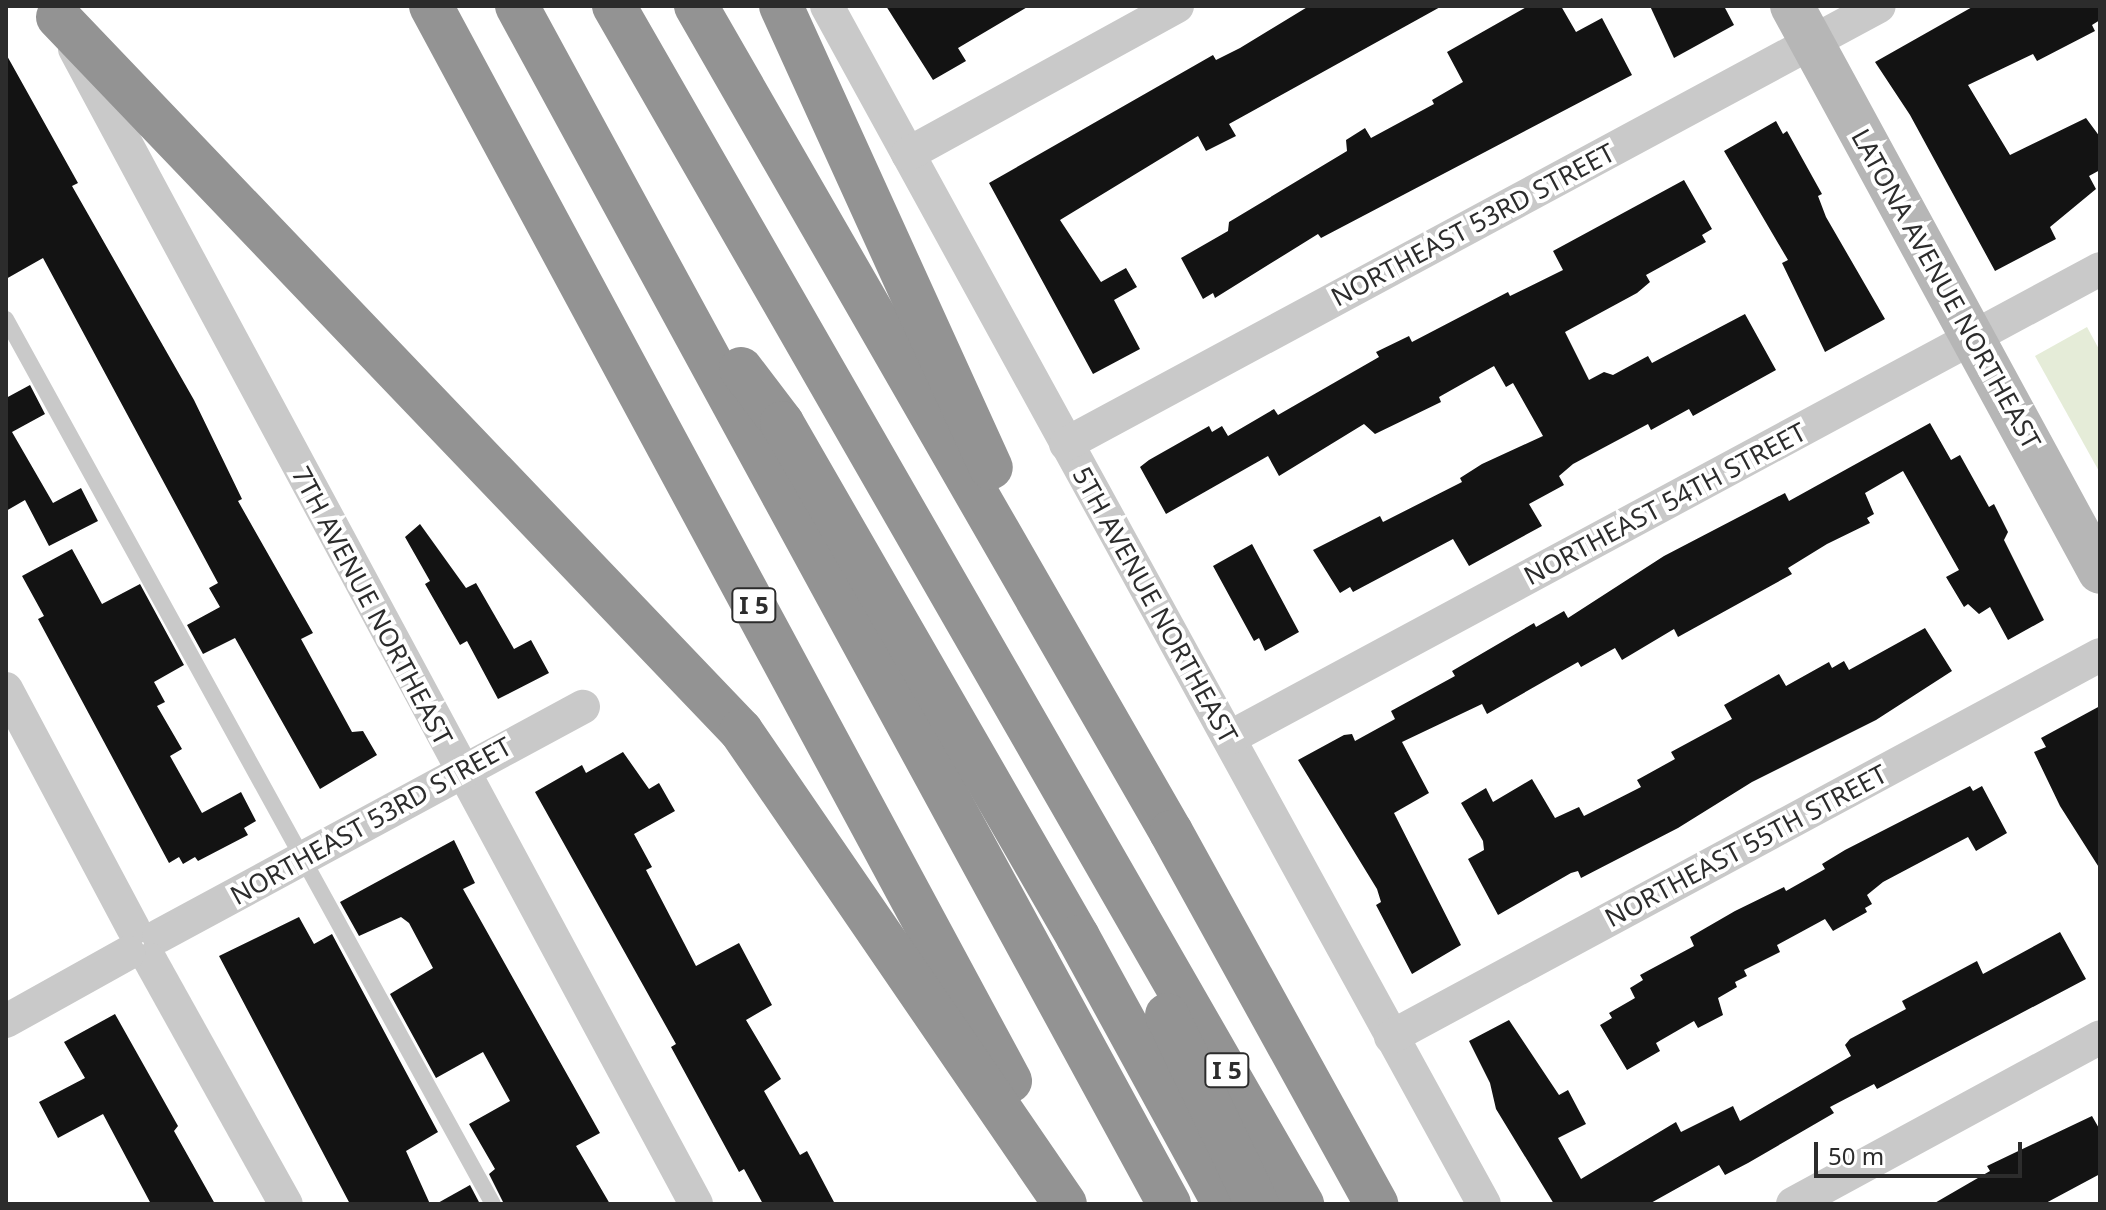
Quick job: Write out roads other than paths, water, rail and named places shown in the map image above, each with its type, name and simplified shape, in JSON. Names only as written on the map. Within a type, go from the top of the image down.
[{"type":"highway","name":"I 5","points":[[431,6],[1077,1204]]},
{"type":"highway","points":[[517,6],[1169,1204]]},
{"type":"highway","name":"I 5","points":[[614,6],[1152,936],[1302,1204]]},
{"type":"highway","points":[[696,6],[1171,832],[1376,1204]]},
{"type":"highway","points":[[781,6],[1036,568],[1171,832]]},
{"type":"highway","points":[[52,10],[741,731],[1065,1204]]},
{"type":"highway","points":[[657,259],[782,423],[1078,937],[1224,1204]]},
{"type":"highway","points":[[1152,936],[1169,1024],[1257,1204]]},
{"type":"street","name":"5TH AVENUE NORTHEAST","points":[[827,6],[1484,1204]]},
{"type":"street","points":[[908,154],[1177,6]]},
{"type":"street","name":"NORTHEAST 53RD STREET","points":[[1066,444],[1802,24],[1879,6]]},
{"type":"street","name":"7TH AVENUE NORTHEAST","points":[[52,10],[696,1204]]},
{"type":"street","name":"LATONA AVENUE NORTHEAST","points":[[1802,24],[2100,572]]},
{"type":"street","name":"NORTHEAST 54TH STREET","points":[[1229,738],[2100,269]]},
{"type":"street","name":"NORTHEAST 55TH STREET","points":[[1391,1037],[2100,655]]},
{"type":"street","points":[[6,689],[286,1204]]},
{"type":"street","name":"NORTHEAST 53RD STREET","points":[[6,1021],[460,771],[583,707]]},
{"type":"street","points":[[1793,1204],[2100,1037]]},
{"type":"lane","points":[[6,319],[493,1204]]}]
